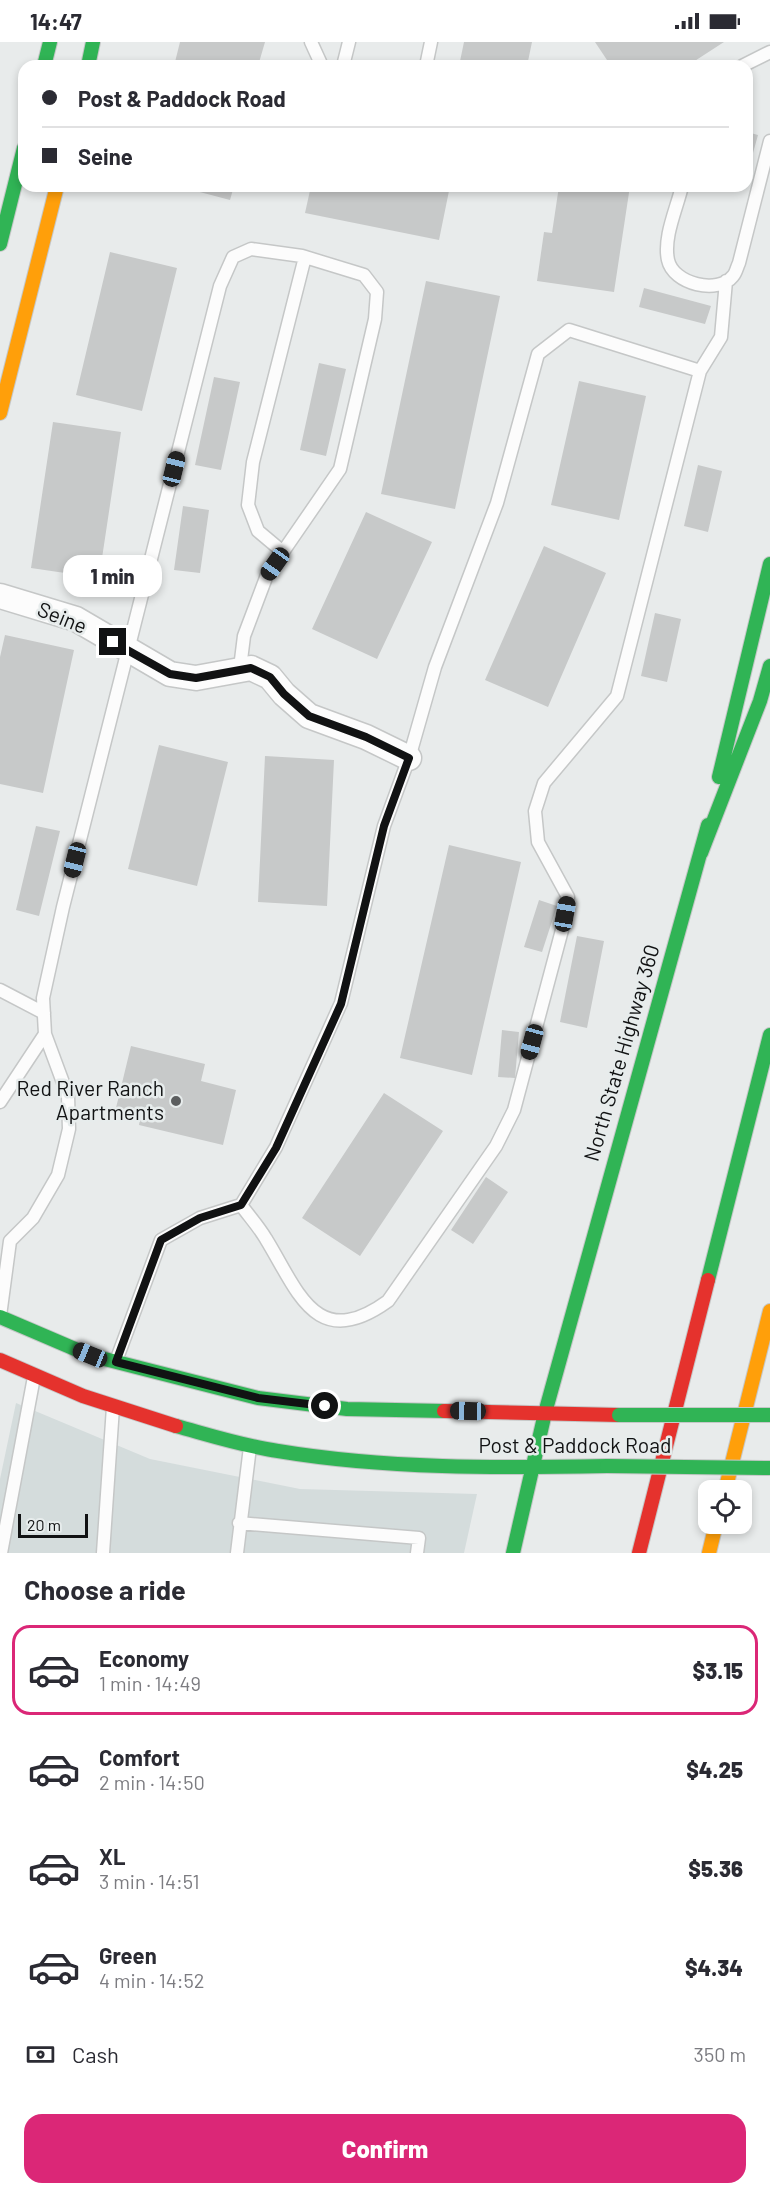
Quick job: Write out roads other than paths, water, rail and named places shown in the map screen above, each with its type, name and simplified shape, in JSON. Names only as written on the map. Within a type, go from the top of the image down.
[{"type":"main road","points":[[46,60],[50,42]]},
{"type":"main road","points":[[88,60],[93,42]]},
{"type":"main road","points":[[0,244],[18,172]]},
{"type":"main road","points":[[0,413],[55,192]]},
{"type":"main road","name":"North State Highway 360","points":[[513,1553],[545,1413],[701,853],[770,564]]},
{"type":"main road","points":[[701,853],[760,701],[770,666]]},
{"type":"main road","points":[[633,1549],[647,1519],[770,1035]]},
{"type":"main road","points":[[728,1480],[770,1311]]},
{"type":"main road","name":"Post & Paddock Road","points":[[0,1317],[115,1367],[258,1398],[347,1409],[619,1415],[770,1415]]},
{"type":"main road","name":"Post & Paddock Road","points":[[0,1360],[34,1376],[113,1401],[196,1432],[286,1453],[396,1465],[531,1468],[607,1466],[770,1468]]},
{"type":"main road","points":[[709,1553],[714,1534]]},
{"type":"street","name":"Seine","points":[[0,596],[75,619],[170,674],[196,678],[224,674],[240,668]]},
{"type":"street","points":[[240,668],[251,668],[270,677],[284,694],[309,716],[366,737],[409,758]]},
{"type":"lane","points":[[310,42],[319,60]]},
{"type":"lane","points":[[344,60],[349,42]]},
{"type":"lane","points":[[427,60],[431,42]]},
{"type":"lane","points":[[753,60],[770,52]]},
{"type":"lane","points":[[681,192],[667,248],[668,261],[674,274],[686,283],[709,285],[726,281],[733,276],[739,263],[770,141]]},
{"type":"lane","points":[[0,1317],[5,1240],[33,1218],[58,1175],[69,1129],[68,1096],[45,1034],[43,998],[63,907],[220,286],[233,257],[251,249],[305,257],[364,275],[377,292],[375,319],[340,469],[267,575],[244,636],[240,668]]},
{"type":"lane","points":[[283,552],[258,531],[248,505],[253,462],[305,257]]},
{"type":"lane","points":[[241,1205],[266,1238],[301,1300],[321,1316],[345,1322],[370,1314],[388,1301],[496,1146],[514,1110],[562,930],[568,897],[538,842],[535,811],[544,783],[617,696],[700,371],[721,337],[726,281]]},
{"type":"lane","points":[[115,1367],[161,1240],[200,1218],[241,1205],[276,1148],[341,1004],[384,826],[409,758],[435,667],[497,503],[538,354],[569,330],[700,371]]},
{"type":"lane","points":[[0,990],[44,1013]]},
{"type":"lane","points":[[0,1102],[45,1034]]},
{"type":"lane","points":[[1,1553],[34,1376]]},
{"type":"lane","points":[[103,1553],[113,1401]]},
{"type":"lane","points":[[237,1553],[239,1523],[251,1445]]},
{"type":"lane","points":[[239,1523],[419,1538],[417,1553]]},
{"type":"place","name":"Red River Ranch Apartments","points":[[176,1101]]}]
